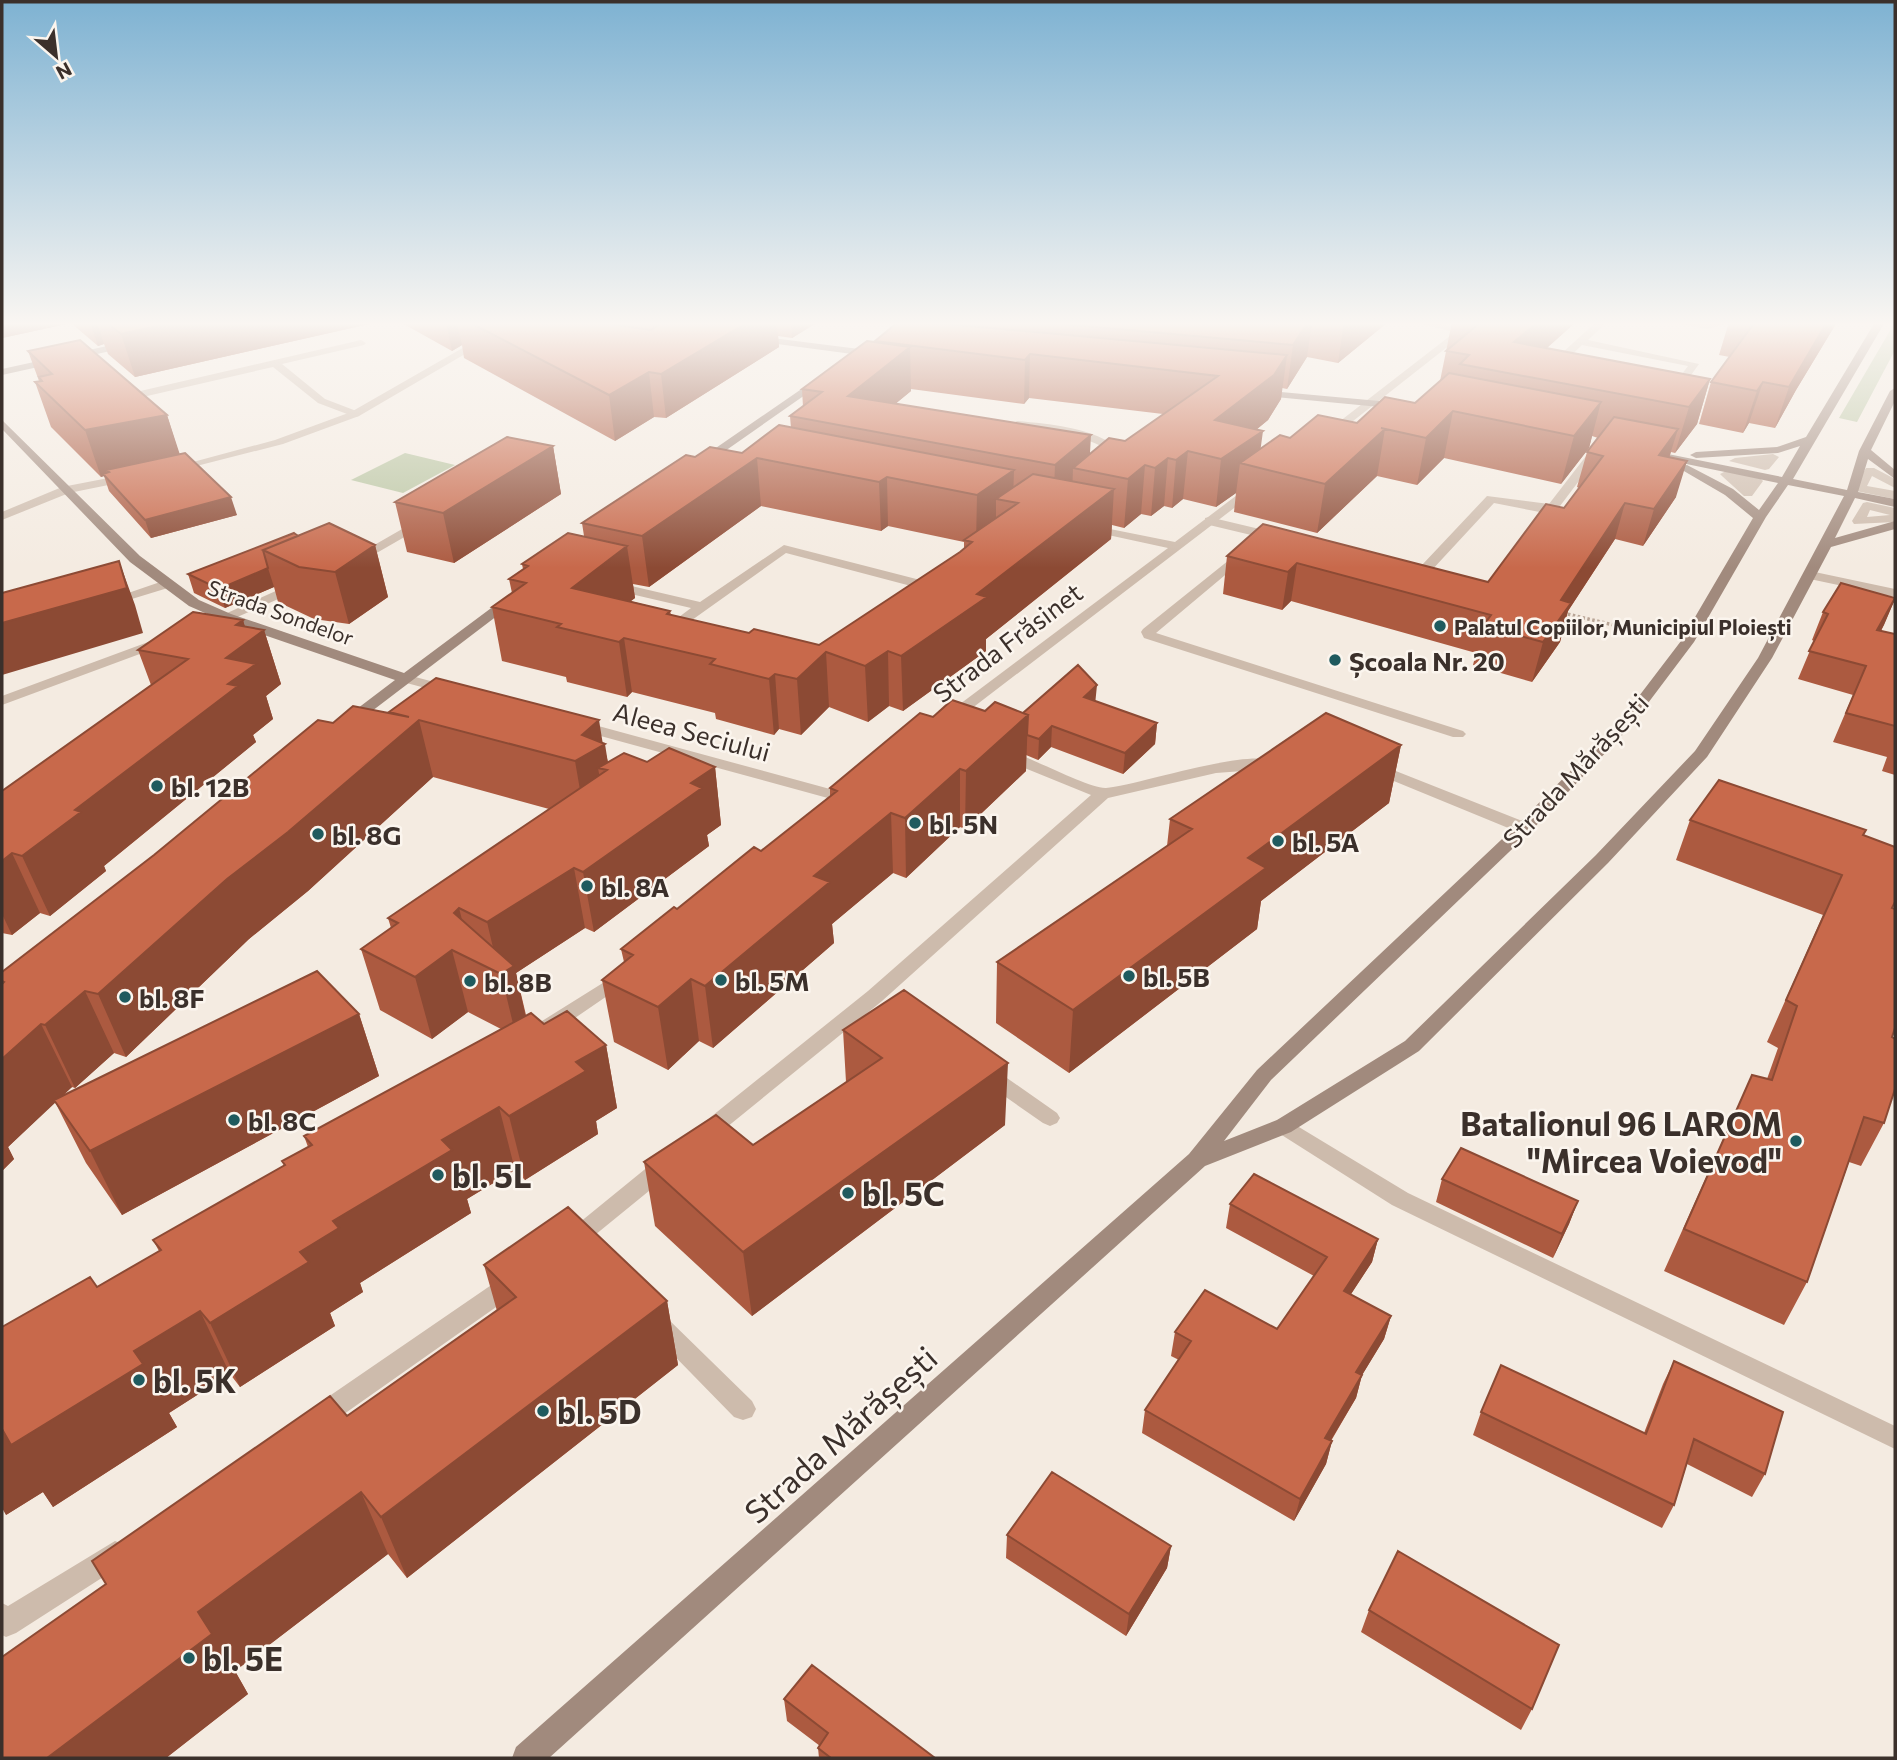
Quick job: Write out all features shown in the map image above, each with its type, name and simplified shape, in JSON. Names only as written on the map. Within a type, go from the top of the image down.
[{"type":"main road","points":[[693,469],[786,404]]},
{"type":"main road","points":[[1385,404],[1417,407]]},
{"type":"main road","name":"Strada Mărășești","points":[[527,1758],[1197,1160],[1264,1075],[1524,828],[1625,724],[1687,642],[1760,517],[1786,481],[1831,404]]},
{"type":"main road","name":"Strada Mărășești","points":[[1197,1160],[1284,1126],[1412,1046],[1602,859],[1701,754],[1765,658],[1810,575],[1852,494],[1866,451],[1889,404]]},
{"type":"main road","name":"Strada Sondelor","points":[[2,423],[135,559],[194,603],[226,617],[404,678]]},
{"type":"main road","points":[[1654,454],[1748,454],[1778,450],[1810,440]]},
{"type":"main road","points":[[1866,451],[1895,476]]},
{"type":"main road","points":[[1641,452],[1895,503]]},
{"type":"main road","points":[[1654,454],[1720,486],[1760,517]]},
{"type":"main road","points":[[1826,544],[1895,525]]},
{"type":"main road","points":[[334,733],[520,593]]},
{"type":"street","points":[[326,404],[335,410],[355,414]]},
{"type":"street","points":[[160,472],[279,442],[355,414],[373,404]]},
{"type":"street","points":[[1318,442],[1370,404]]},
{"type":"street","points":[[1660,408],[1663,404]]},
{"type":"street","points":[[1017,424],[1070,429],[1097,437],[1111,447],[1115,457],[1110,473]]},
{"type":"street","points":[[1390,564],[1415,570],[1426,568],[1492,499],[1545,509],[1553,507],[1601,444]]},
{"type":"street","points":[[715,453],[728,456]]},
{"type":"street","points":[[1895,484],[1870,470],[1860,488],[1895,495]]},
{"type":"street","points":[[2,516],[66,490],[146,474]]},
{"type":"street","name":"Strada Frăsinet","points":[[963,738],[938,728],[1264,482]]},
{"type":"street","points":[[1895,512],[1867,506],[1858,521],[1895,518]]},
{"type":"street","points":[[347,564],[439,512]]},
{"type":"street","points":[[1209,521],[1290,540]]},
{"type":"street","points":[[1070,523],[1178,546]]},
{"type":"street","points":[[1265,534],[1148,632],[1149,635],[1458,734]]},
{"type":"street","points":[[687,631],[674,626],[784,549],[930,587],[942,579]]},
{"type":"street","points":[[1810,575],[1895,593]]},
{"type":"street","points":[[201,627],[310,580]]},
{"type":"street","points":[[600,583],[702,606]]},
{"type":"street","points":[[90,607],[166,584]]},
{"type":"street","points":[[2,701],[176,636]]},
{"type":"street","points":[[404,678],[469,696]]},
{"type":"street","name":"Aleea Seciului","points":[[560,721],[701,759],[851,794],[825,815]]},
{"type":"street","points":[[989,748],[1102,794]]},
{"type":"street","points":[[678,774],[701,759]]},
{"type":"street","points":[[551,1256],[875,996],[1102,794],[1216,768],[1284,763]]},
{"type":"street","points":[[1364,763],[1524,828]]},
{"type":"street","points":[[533,1037],[633,968]]},
{"type":"street","points":[[875,996],[897,1012]]},
{"type":"street","points":[[974,1065],[1050,1118]]},
{"type":"street","points":[[1284,1126],[1400,1199],[1895,1438]]},
{"type":"street","points":[[573,1240],[592,1259]]},
{"type":"street","points":[[304,1428],[528,1272]]},
{"type":"street","points":[[639,1306],[743,1409]]},
{"type":"street","points":[[3,1622],[135,1541]]},
{"type":"path","points":[[1560,612],[1687,642]]},
{"type":"green space","points":[[1847,404],[1866,404],[1857,422],[1839,418]]},
{"type":"green space","points":[[405,453],[455,465],[403,493],[351,480]]},
{"type":"building","points":[[58,404],[154,404],[167,415],[85,430]]},
{"type":"building","points":[[806,404],[899,404],[1091,435],[1055,465],[790,416]]},
{"type":"building","points":[[1178,404],[1236,404],[1215,420],[1263,431],[1221,459],[1188,451],[1176,460],[1168,458],[1155,468],[1145,465],[1128,479],[1073,468],[1109,438],[1125,441]]},
{"type":"building","points":[[1377,404],[1599,404],[1574,436],[1453,411],[1426,438],[1381,428],[1385,429],[1325,484],[1240,463],[1280,435],[1290,438],[1318,415],[1357,423]]},
{"type":"building","points":[[1614,417],[1678,429],[1659,455],[1687,461],[1654,509],[1625,503],[1561,600],[1571,603],[1543,642],[1483,626],[1491,615],[1297,563],[1288,572],[1227,556],[1263,524],[1488,582],[1546,504],[1564,508],[1603,456],[1587,452]]},
{"type":"building","points":[[779,425],[1014,470],[977,495],[887,477],[879,482],[757,458],[642,536],[582,523],[686,455],[695,457],[710,447],[742,453]]},
{"type":"building","points":[[507,437],[553,446],[443,513],[395,502]]},
{"type":"building","points":[[185,453],[231,497],[145,520],[103,474],[109,472],[106,470]]},
{"type":"building","points":[[1033,474],[1114,489],[977,594],[987,597],[901,656],[888,651],[865,666],[826,652],[797,679],[775,674],[769,679],[710,664],[715,659],[624,638],[619,642],[492,607],[526,583],[509,579],[528,566],[522,564],[568,533],[627,546],[572,588],[749,633],[754,629],[819,645],[960,552],[972,542],[964,540],[1018,503],[996,499]]},
{"type":"building","points":[[329,523],[375,545],[335,572],[299,567],[263,550]]},
{"type":"building","points":[[294,533],[298,536],[263,550],[268,568],[219,589],[188,574]]},
{"type":"building","points":[[119,561],[127,588],[2,623],[2,593]]},
{"type":"building","points":[[1841,583],[1895,598],[1877,630],[1895,634],[1895,726],[1846,713],[1866,666],[1809,651],[1828,614],[1823,612]]},
{"type":"building","points":[[193,612],[243,620],[236,625],[264,630],[226,658],[256,664],[228,684],[238,686],[75,810],[81,812],[22,856],[12,853],[2,861],[2,791],[188,659],[138,650]]},
{"type":"building","points":[[1078,665],[1097,685],[1084,697],[1157,723],[1125,753],[1052,726],[1039,739],[1027,735],[1028,715],[1023,713]]},
{"type":"building","points":[[436,678],[599,720],[582,735],[605,744],[575,761],[419,720],[288,832],[227,879],[98,994],[85,991],[45,1025],[41,1024],[2,1059],[2,972],[154,855],[318,720],[333,723],[353,706],[409,717],[389,712]]},
{"type":"building","points":[[952,700],[985,711],[995,702],[1028,715],[966,771],[960,769],[905,818],[891,813],[814,876],[830,882],[705,986],[691,979],[658,1007],[602,980],[633,955],[621,949],[674,907],[677,909],[754,847],[761,851],[837,791],[830,788],[920,713],[933,717]]},
{"type":"building","points":[[1326,713],[1401,745],[1248,858],[1266,868],[1073,1010],[997,962],[1192,829],[1170,819]]},
{"type":"building","points":[[669,748],[715,767],[691,783],[702,788],[583,872],[574,868],[487,922],[459,908],[454,913],[514,966],[501,974],[452,950],[415,977],[361,949],[398,923],[388,918],[607,770],[598,768],[624,753],[647,762]]},
{"type":"building","name":"Batalionul 96 LAROM \"Mircea Voievod\"","points":[[1719,780],[1866,830],[1863,835],[1895,847],[1895,902],[1892,908],[1895,909],[1895,1028],[1892,1037],[1895,1039],[1895,1089],[1884,1123],[1864,1117],[1807,1282],[1684,1229],[1752,1075],[1772,1080],[1797,1006],[1786,1000],[1842,875],[1690,820]]},
{"type":"building","points":[[317,971],[359,1014],[90,1151],[54,1100]]},
{"type":"building","points":[[904,990],[1008,1063],[743,1252],[644,1162],[716,1115],[753,1145],[882,1058],[843,1030]]},
{"type":"building","points":[[567,1011],[606,1045],[576,1062],[586,1071],[509,1116],[499,1107],[442,1140],[452,1150],[333,1221],[339,1228],[300,1252],[309,1262],[210,1323],[200,1311],[134,1351],[143,1364],[11,1445],[2,1429],[2,1327],[90,1277],[97,1287],[161,1250],[153,1240],[285,1165],[282,1161],[312,1145],[304,1136],[531,1013],[544,1024]]},
{"type":"building","points":[[1461,1148],[1578,1201],[1562,1234],[1442,1179]]},
{"type":"building","points":[[1254,1174],[1378,1239],[1344,1291],[1391,1316],[1356,1372],[1362,1375],[1325,1438],[1332,1441],[1300,1499],[1145,1410],[1191,1341],[1175,1332],[1205,1290],[1277,1329],[1327,1257],[1230,1204]]},
{"type":"building","points":[[568,1207],[667,1301],[381,1517],[361,1492],[198,1612],[212,1634],[47,1758],[2,1758],[2,1657],[106,1584],[92,1561],[330,1396],[347,1416],[516,1297],[484,1265]]},
{"type":"building","points":[[1674,1361],[1783,1412],[1765,1474],[1694,1439],[1674,1505],[1481,1412],[1501,1365],[1646,1434]]},
{"type":"building","points":[[1052,1472],[1171,1546],[1129,1614],[1007,1535]]},
{"type":"building","points":[[1398,1551],[1559,1645],[1532,1709],[1369,1610]]},
{"type":"building","points":[[812,1665],[935,1758],[831,1758],[818,1748],[828,1733],[784,1699]]},
{"type":"place","name":"Palatul Copiilor, Municipiul Ploiești","points":[[1440,626]]},
{"type":"place","name":"Școala Nr. 20","points":[[1335,660]]},
{"type":"place","name":"bl. 12B","points":[[157,786]]},
{"type":"place","name":"bl. 5N","points":[[915,823]]},
{"type":"place","name":"bl. 8G","points":[[318,834]]},
{"type":"place","name":"bl. 5A","points":[[1278,841]]},
{"type":"place","name":"bl. 8A","points":[[587,886]]},
{"type":"place","name":"bl. 5B","points":[[1129,976]]},
{"type":"place","name":"bl. 5M","points":[[721,980]]},
{"type":"place","name":"bl. 8B","points":[[470,981]]},
{"type":"place","name":"bl. 8F","points":[[125,997]]},
{"type":"place","name":"bl. 8C","points":[[234,1120]]},
{"type":"place","name":"Batalionul 96 LAROM \"Mircea Voievod\"","points":[[1796,1141]]},
{"type":"place","name":"bl. 5L","points":[[438,1175]]},
{"type":"place","name":"bl. 5C","points":[[848,1193]]},
{"type":"place","name":"bl. 5K","points":[[139,1380]]},
{"type":"place","name":"bl. 5D","points":[[543,1411]]},
{"type":"place","name":"bl. 5E","points":[[189,1658]]}]
